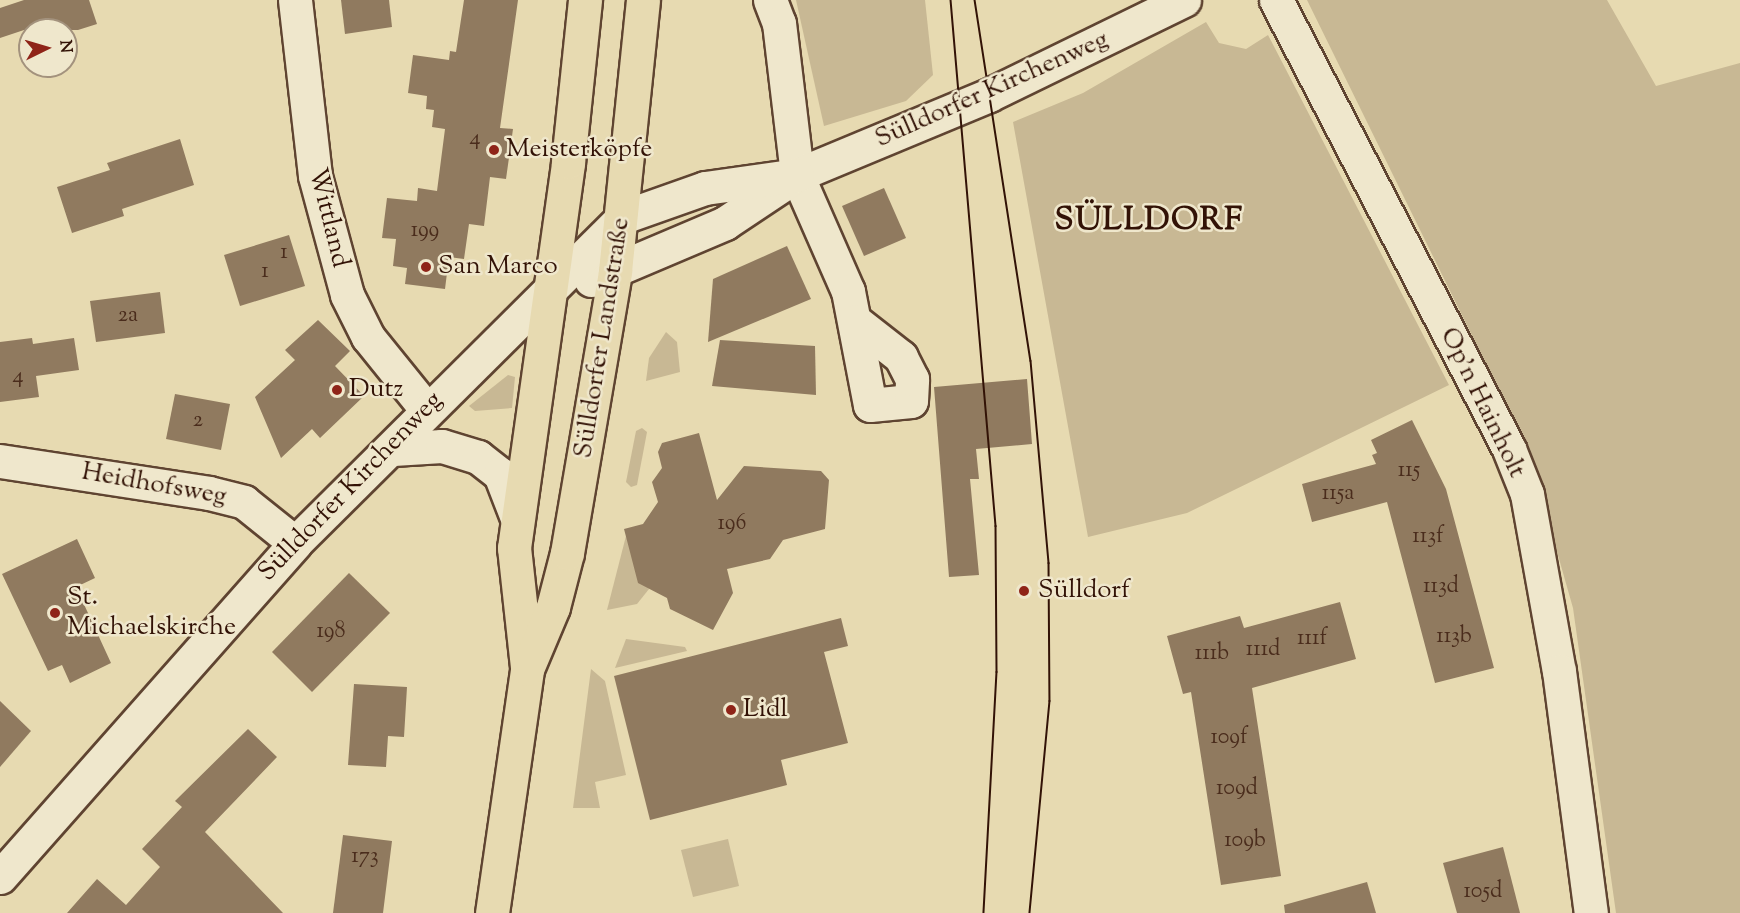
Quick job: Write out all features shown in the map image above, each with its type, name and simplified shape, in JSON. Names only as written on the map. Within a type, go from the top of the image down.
[{"type":"main road","name":"Sülldorfer Landstraße","points":[[492,913],[527,669],[514,548],[517,518],[568,162],[585,0]]},
{"type":"main road","name":"Sülldorfer Landstraße","points":[[527,669],[553,607],[567,553],[615,271],[643,0]]},
{"type":"street","name":"Wittland","points":[[295,0],[315,176],[347,295],[368,337],[427,410]]},
{"type":"street","points":[[770,0],[778,23],[797,175],[848,291],[855,321]]},
{"type":"street","name":"Sülldorfer Kirchenweg","points":[[547,297],[615,271],[725,223],[797,175],[989,95],[1184,0]]},
{"type":"street","name":"Op'n Hainholt","points":[[1276,0],[1509,449],[1527,494],[1559,671],[1591,913]]},
{"type":"street","name":"Sülldorfer Kirchenweg","points":[[0,877],[294,543],[393,449],[427,410],[547,297],[622,217],[705,188],[797,175]]},
{"type":"street","points":[[393,449],[442,446],[478,456],[500,474],[517,518]]},
{"type":"street","name":"Heidhofsweg","points":[[0,461],[209,493],[244,502],[294,543]]},
{"type":"shaded area","points":[[796,0],[925,0],[933,75],[906,101],[824,126]]},
{"type":"shaded area","points":[[1307,0],[1607,0],[1656,86],[1740,63],[1740,913],[1616,913],[1573,608],[1538,485],[1482,356]]},
{"type":"shaded area","points":[[1206,22],[1219,43],[1246,49],[1268,35],[1449,385],[1187,513],[1088,537],[1013,122],[1083,93]]},
{"type":"shaded area","points":[[666,332],[677,342],[680,372],[646,381],[649,358]]},
{"type":"shaded area","points":[[508,375],[515,377],[512,408],[475,411],[469,406]]},
{"type":"shaded area","points":[[642,428],[647,432],[637,485],[631,487],[626,482],[636,431]]},
{"type":"shaded area","points":[[626,536],[649,589],[637,604],[607,610]]},
{"type":"shaded area","points":[[626,639],[685,647],[687,651],[615,668]]},
{"type":"shaded area","points":[[591,669],[605,681],[626,775],[595,782],[600,808],[573,808]]},
{"type":"shaded area","points":[[728,839],[739,886],[693,897],[681,850]]},
{"type":"building","points":[[24,0],[89,0],[97,24],[78,30],[78,18],[18,18],[18,32],[0,38],[0,8]]},
{"type":"building","points":[[341,0],[389,0],[392,27],[345,34]]},
{"type":"building","points":[[464,0],[518,0],[500,128],[513,129],[506,179],[490,177],[484,226],[469,224],[464,259],[449,257],[445,289],[405,284],[407,268],[393,266],[396,239],[382,238],[387,198],[417,201],[418,188],[437,191],[445,129],[432,127],[434,110],[426,109],[427,96],[408,93],[413,55],[449,60],[450,51],[456,52]]},
{"type":"building","points":[[180,139],[194,185],[122,209],[124,216],[72,233],[57,187],[110,170],[107,163]]},
{"type":"building","points":[[884,188],[906,238],[864,256],[842,206]]},
{"type":"building","points":[[289,235],[305,286],[240,306],[224,255]]},
{"type":"building","points":[[787,246],[811,299],[708,342],[713,279]]},
{"type":"building","points":[[160,292],[165,333],[96,342],[90,301]]},
{"type":"building","points":[[318,320],[350,351],[335,366],[364,396],[320,438],[312,429],[281,458],[255,397],[295,360],[285,350]]},
{"type":"building","points":[[32,338],[33,344],[74,338],[79,370],[36,376],[39,397],[0,402],[0,342]]},
{"type":"building","points":[[720,340],[815,346],[816,395],[712,386]]},
{"type":"building","points":[[1027,379],[1032,444],[976,449],[979,479],[970,479],[979,575],[949,577],[934,387]]},
{"type":"building","points":[[175,394],[230,404],[221,450],[166,439]]},
{"type":"building","points":[[1412,420],[1446,489],[1494,668],[1435,683],[1387,502],[1312,522],[1302,484],[1376,464],[1372,455],[1377,453],[1371,440]]},
{"type":"building","points":[[699,433],[717,500],[744,466],[821,471],[829,480],[825,529],[783,540],[770,559],[727,569],[733,593],[713,630],[670,609],[667,598],[638,583],[624,529],[643,524],[658,502],[652,482],[662,468],[658,452],[662,443]]},
{"type":"building","name":"St. Michaelskirche","points":[[77,539],[95,578],[76,587],[111,663],[70,683],[62,665],[48,671],[2,574]]},
{"type":"building","points":[[349,573],[390,613],[312,692],[272,652]]},
{"type":"building","points":[[1340,602],[1356,659],[1252,688],[1281,876],[1221,885],[1191,692],[1183,694],[1167,636],[1240,616],[1244,628]]},
{"type":"building","name":"Lidl","points":[[841,618],[848,646],[824,652],[848,743],[781,760],[787,785],[650,820],[614,676]]},
{"type":"building","points":[[354,684],[407,687],[404,737],[388,736],[386,767],[348,765]]},
{"type":"building","points":[[0,701],[31,731],[0,767]]},
{"type":"building","points":[[248,729],[277,757],[205,832],[283,913],[67,913],[97,879],[126,905],[160,867],[142,849],[182,807],[175,801]]},
{"type":"building","points":[[343,835],[392,841],[383,913],[333,913]]},
{"type":"building","points":[[1503,847],[1520,913],[1457,913],[1443,863]]},
{"type":"building","points":[[1367,882],[1376,913],[1285,913],[1284,905]]},
{"type":"tram line","points":[[951,0],[996,526],[997,672],[984,913]]},
{"type":"tram line","points":[[975,0],[1031,361],[1049,563],[1050,701],[1030,913]]},
{"type":"place","name":"Meisterköpfe","points":[[494,150]]},
{"type":"place","name":"San Marco","points":[[426,267]]},
{"type":"place","name":"Dutz","points":[[337,390]]},
{"type":"place","name":"Sülldorf","points":[[1024,591]]},
{"type":"place","name":"St. Michaelskirche","points":[[55,613]]},
{"type":"place","name":"Lidl","points":[[731,710]]},
{"type":"district","name":"SÜLLDORF","points":[[1149,221]]}]
